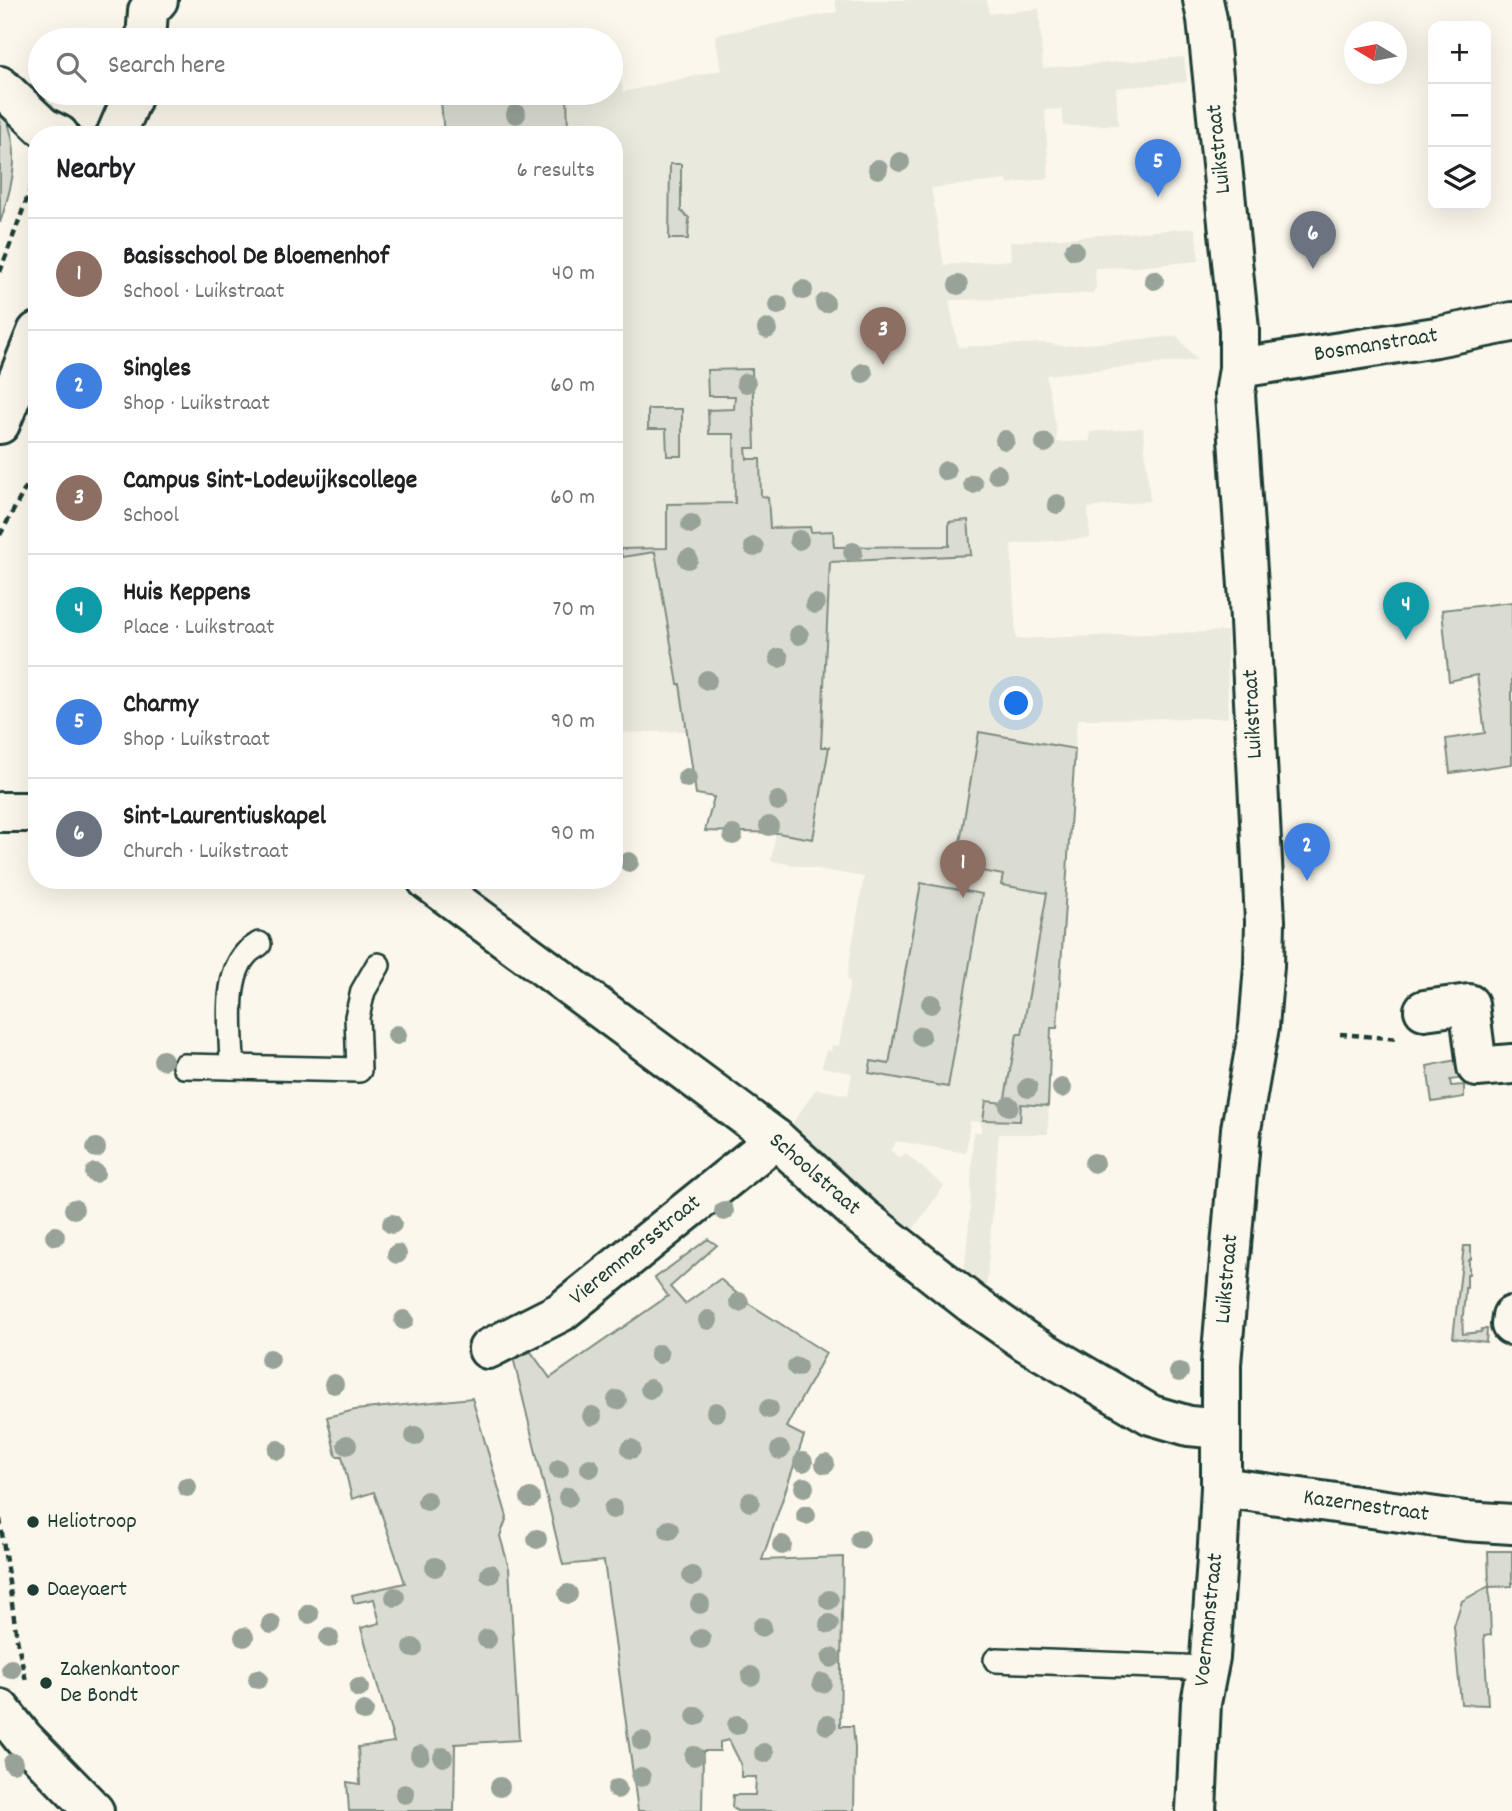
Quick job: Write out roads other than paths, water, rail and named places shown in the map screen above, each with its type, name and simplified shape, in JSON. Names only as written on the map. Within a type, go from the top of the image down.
[{"type":"street","name":"Luikstraat","points":[[1203,0],[1239,329],[1239,368],[1235,394],[1249,601],[1264,944],[1263,998],[1241,1129],[1222,1364],[1221,1429]]},
{"type":"street","points":[[0,86],[42,126]]},
{"type":"street","points":[[120,126],[129,105]]},
{"type":"street","name":"Bosmanstraat","points":[[1239,368],[1436,337],[1512,322]]},
{"type":"street","points":[[0,424],[28,354]]},
{"type":"street","points":[[0,812],[28,812]]},
{"type":"street","name":"Schoolstraat","points":[[429,889],[776,1139],[916,1262],[1025,1341],[1151,1415],[1189,1426],[1221,1429]]},
{"type":"street","points":[[1424,1010],[1469,1004],[1477,1068],[1512,1064]]},
{"type":"street","name":"Vieremmersstraat","points":[[488,1349],[561,1312],[776,1139]]},
{"type":"street","name":"Voermanstraat","points":[[1196,1811],[1200,1703],[1208,1668],[1221,1487],[1221,1429]]},
{"type":"street","name":"Kazernestraat","points":[[1221,1487],[1465,1521],[1512,1524]]},
{"type":"street","points":[[13,1697],[23,1738],[93,1811]]},
{"type":"lane","points":[[232,1067],[231,993],[236,970],[246,954],[259,944]]},
{"type":"lane","points":[[184,1066],[359,1070],[357,1017],[363,991],[378,965]]},
{"type":"lane","points":[[996,1660],[1208,1668]]},
{"type":"place","name":"Charmy","points":[[1158,197]]},
{"type":"place","name":"Sint-Laurentiuskapel","points":[[1313,269]]},
{"type":"place","name":"Campus Sint-Lodewijkscollege","points":[[883,365]]},
{"type":"place","name":"Huis Keppens","points":[[1406,640]]},
{"type":"place","name":"Singles","points":[[1307,881]]},
{"type":"place","name":"Basisschool De Bloemenhof","points":[[963,898]]},
{"type":"place","name":"Heliotroop","points":[[33,1522]]},
{"type":"place","name":"Daeyaert","points":[[33,1590]]},
{"type":"place","name":"Zakenkantoor De Bondt","points":[[46,1683]]}]
